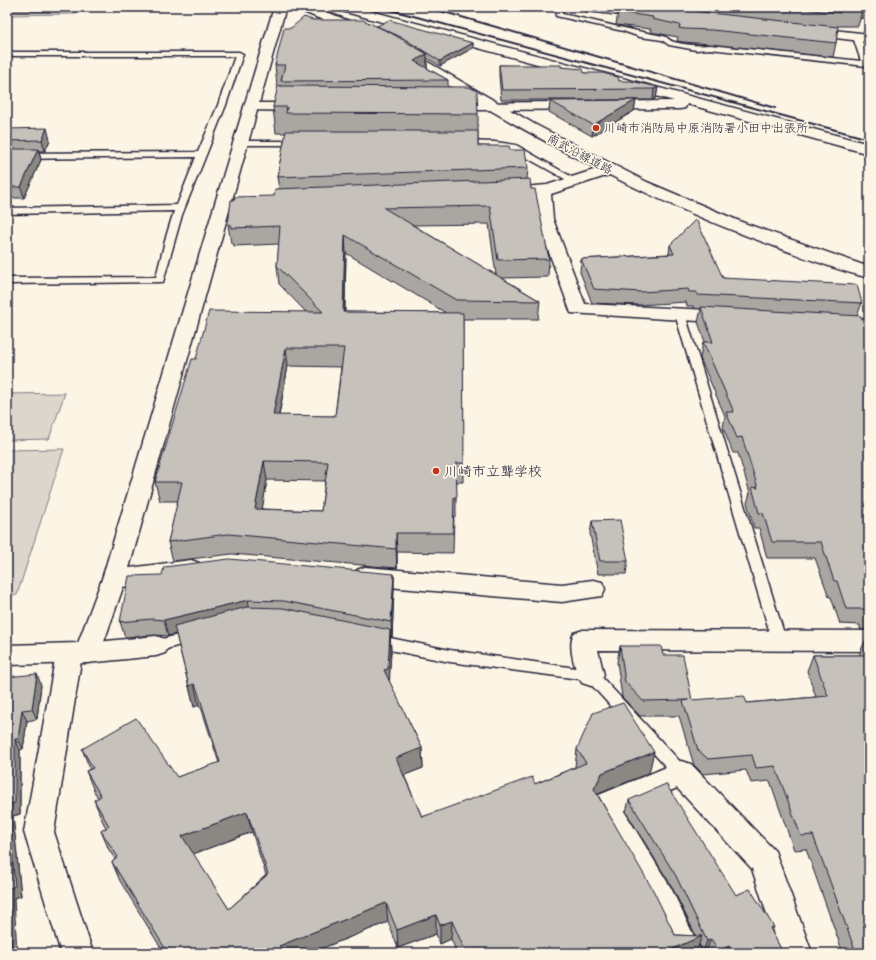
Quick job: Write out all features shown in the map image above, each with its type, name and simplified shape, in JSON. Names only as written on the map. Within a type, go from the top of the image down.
[{"type":"street","points":[[78,953],[39,832],[78,653],[114,579],[230,202],[240,143],[280,7]]},
{"type":"street","points":[[304,7],[341,21],[376,38]]},
{"type":"street","points":[[342,7],[869,149]]},
{"type":"street","points":[[587,7],[656,15]]},
{"type":"street","points":[[795,30],[863,38]]},
{"type":"street","name":"南武沿線道路","points":[[390,44],[494,107],[609,170],[691,208],[813,255],[869,274]]},
{"type":"street","points":[[431,107],[705,104]]},
{"type":"street","points":[[250,107],[313,107]]},
{"type":"street","points":[[512,191],[543,190],[609,170]]},
{"type":"street","points":[[543,190],[545,219],[578,309],[750,318]]},
{"type":"street","points":[[821,322],[864,329]]},
{"type":"street","points":[[114,579],[209,567]]},
{"type":"street","points":[[342,574],[562,594],[593,589]]},
{"type":"street","points":[[590,675],[583,640],[869,641]]},
{"type":"street","points":[[7,655],[78,653],[156,646]]},
{"type":"street","points":[[686,953],[660,898],[606,808],[609,804],[681,773],[764,861],[796,953]]},
{"type":"lane","points":[[560,7],[558,15],[625,29],[640,35],[664,38],[669,43],[696,48],[710,47],[866,64],[863,38]]},
{"type":"lane","points":[[7,54],[238,54],[219,111],[200,154],[181,208],[163,262],[160,280],[7,281]]},
{"type":"lane","points":[[240,143],[312,143]]},
{"type":"lane","points":[[455,143],[512,146],[575,181]]},
{"type":"lane","points":[[7,156],[200,154]]},
{"type":"lane","points":[[7,211],[181,208]]},
{"type":"lane","points":[[680,314],[778,640]]},
{"type":"lane","points":[[156,646],[207,633]]},
{"type":"lane","points":[[364,639],[450,656],[590,675],[681,773]]},
{"type":"shaded area","points":[[7,7],[85,7],[73,14],[7,15]]},
{"type":"shaded area","points":[[7,7],[62,7],[51,11],[7,11]]},
{"type":"shaded area","points":[[65,393],[49,439],[7,440],[7,394]]},
{"type":"shaded area","points":[[64,449],[17,595],[7,595],[7,450]]},
{"type":"building","points":[[620,7],[655,7],[838,27],[836,43],[679,28],[680,25],[652,19],[653,17],[618,12]]},
{"type":"building","points":[[785,7],[862,7],[862,10],[840,10],[840,13]]},
{"type":"building","points":[[304,17],[313,20],[363,20],[391,33],[427,54],[414,61],[448,80],[281,81],[285,65],[275,65],[284,28],[291,28]]},
{"type":"building","points":[[389,20],[473,43],[440,61],[403,38],[377,26]]},
{"type":"building","points":[[499,65],[561,65],[561,67],[583,69],[584,73],[603,73],[618,77],[619,81],[631,81],[658,87],[654,89],[502,90]]},
{"type":"building","points":[[278,86],[469,87],[477,91],[478,114],[286,113],[287,107],[273,107]]},
{"type":"building","points":[[636,100],[593,125],[550,101]]},
{"type":"building","points":[[47,128],[42,140],[7,141],[7,129]]},
{"type":"building","points":[[286,131],[478,131],[478,146],[509,146],[510,150],[525,150],[528,168],[277,177]]},
{"type":"building","points":[[7,149],[38,149],[21,187],[7,187]]},
{"type":"building","points":[[530,179],[531,189],[535,189],[549,259],[498,260],[490,206],[384,208],[540,301],[456,300],[345,235],[343,312],[463,313],[464,463],[456,463],[457,497],[454,497],[453,533],[396,533],[396,549],[228,534],[168,542],[182,482],[155,482],[192,359],[196,359],[209,311],[323,312],[277,266],[280,226],[231,228],[231,225],[228,225],[231,200],[234,200],[234,197],[274,196],[275,189]],"holes":[[[286,348],[344,348],[335,416],[273,415]],[[264,461],[328,462],[321,511],[255,509]]]},
{"type":"building","points":[[696,219],[723,278],[857,285],[862,303],[697,295],[696,292],[689,292],[688,289],[641,292],[594,289],[581,259],[674,254],[670,245]]},
{"type":"building","points":[[701,307],[861,316],[869,338],[869,614],[867,614],[867,609],[846,609],[837,581],[834,581],[821,542],[772,542],[763,513],[759,513],[752,487],[758,488],[742,437],[737,438],[726,412],[734,412],[703,342],[713,342]]},
{"type":"building","points":[[620,520],[628,561],[600,561],[592,521]]},
{"type":"building","points":[[229,559],[394,574],[391,622],[284,601],[248,600],[164,620],[152,619],[120,622],[129,576],[162,575],[164,567]]},
{"type":"building","points":[[247,607],[283,608],[390,630],[388,669],[384,670],[422,748],[396,758],[422,817],[532,777],[535,784],[586,763],[577,749],[593,713],[623,703],[654,752],[602,773],[594,789],[653,890],[675,935],[702,936],[663,953],[466,953],[452,921],[440,925],[436,915],[397,930],[386,903],[279,946],[287,953],[168,953],[112,862],[118,857],[101,831],[109,826],[94,800],[101,796],[86,771],[93,768],[82,749],[136,718],[177,777],[220,762],[197,689],[194,684],[189,686],[174,626]],"holes":[[[247,812],[268,874],[229,909],[182,836]]]},
{"type":"building","points":[[867,637],[869,637],[869,953],[856,953],[813,835],[801,836],[775,766],[756,768],[752,755],[708,759],[698,750],[683,701],[689,700],[643,701],[625,682],[620,646],[661,646],[663,655],[683,655],[692,700],[744,696],[747,703],[828,696],[813,655],[867,655]]},
{"type":"building","points":[[37,674],[32,709],[22,710],[18,739],[15,739],[15,803],[7,805],[7,677]]},
{"type":"building","points":[[666,784],[736,895],[750,889],[774,927],[770,928],[783,953],[732,953],[729,946],[719,951],[711,939],[707,941],[676,876],[629,800]]},
{"type":"building","points":[[7,805],[15,886],[8,889],[11,947],[7,948]]},
{"type":"railway","points":[[380,7],[869,139]]},
{"type":"railway","points":[[427,7],[775,108]]},
{"type":"place","name":"川崎市消防局中原消防署小田中出張所","points":[[596,128]]},
{"type":"place","name":"川崎市立聾学校","points":[[436,471]]}]
